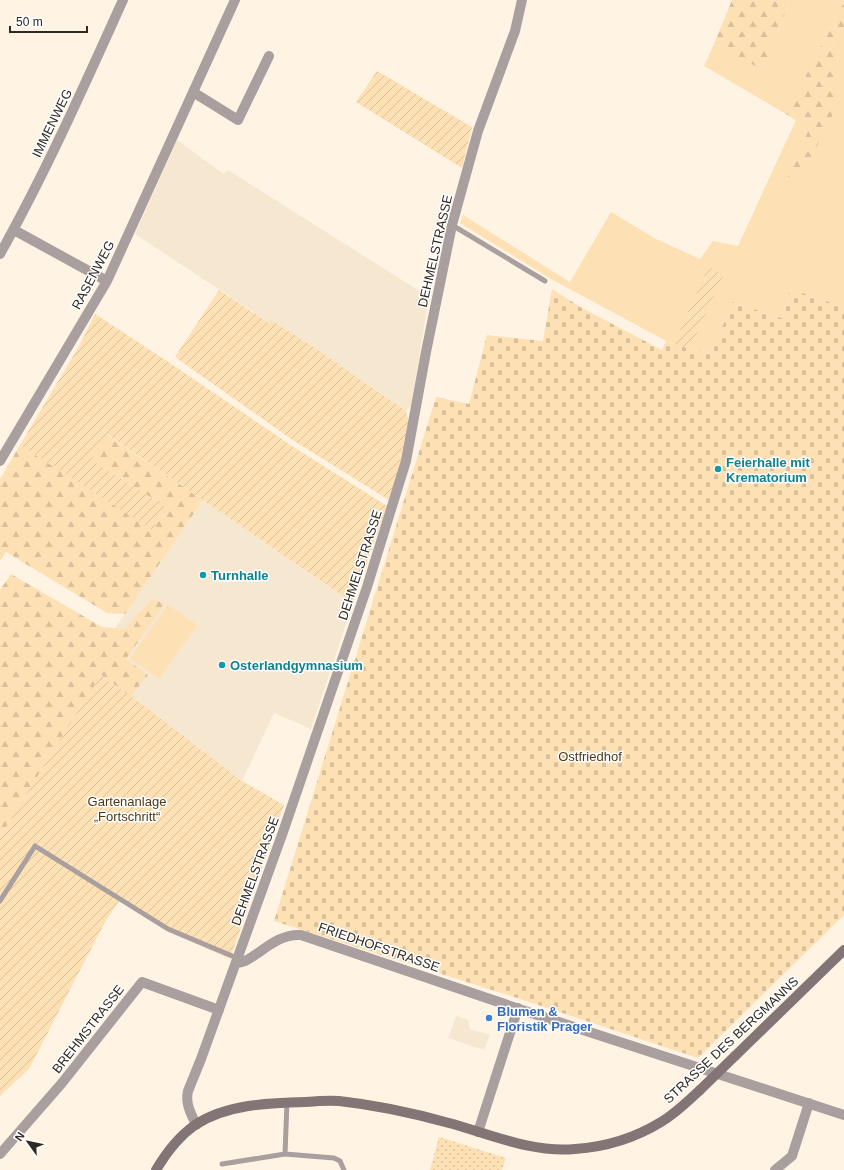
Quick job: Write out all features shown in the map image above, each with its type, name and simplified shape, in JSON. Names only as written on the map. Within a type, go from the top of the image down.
[{"type":"main road","name":"STRASSE DES BERGMANNS","points":[[156,1170],[164,1156],[174,1144],[196,1125],[224,1111],[267,1103],[338,1101],[385,1108],[421,1115],[522,1144],[554,1150],[601,1146],[623,1140],[643,1132],[661,1122],[679,1109],[844,950]]},
{"type":"street","name":"IMMENWEG","points":[[0,254],[14,230],[66,125],[123,0]]},
{"type":"street","name":"RASENWEG","points":[[0,461],[107,281],[235,0]]},
{"type":"street","name":"DEHMELSTRASSE","points":[[196,1125],[188,1106],[187,1096],[284,832],[344,656],[406,461],[426,352],[452,225],[478,131],[514,32],[522,0]]},
{"type":"street","points":[[193,92],[238,120],[269,56]]},
{"type":"street","points":[[14,230],[107,281]]},
{"type":"street","name":"FRIEDHOFSTRASSE","points":[[236,961],[246,961],[282,938],[291,935],[301,935],[732,1080],[844,1115]]},
{"type":"street","name":"BREHMSTRASSE","points":[[0,1154],[62,1083],[142,982],[219,1010]]},
{"type":"street","points":[[478,1132],[518,1008]]},
{"type":"street","points":[[775,1170],[792,1156],[809,1104]]},
{"type":"lane","points":[[452,225],[545,281]]},
{"type":"lane","points":[[0,901],[35,846],[168,929],[236,961]]},
{"type":"lane","points":[[285,1154],[287,1102]]},
{"type":"lane","points":[[222,1164],[285,1154],[334,1158],[340,1161],[344,1170]]},
{"type":"shaded area","points":[[177,140],[224,174],[228,170],[429,297],[411,406],[406,411],[312,346],[271,320],[270,323],[135,234]]},
{"type":"shaded area","points":[[203,500],[353,603],[311,729],[274,713],[242,781],[89,666]]},
{"type":"shaded area","points":[[456,1016],[468,1020],[470,1029],[490,1035],[484,1050],[448,1038]]},
{"type":"green space","points":[[732,0],[790,0],[763,70],[714,44]]},
{"type":"green space","points":[[790,0],[844,0],[844,2],[786,114],[704,66],[714,44],[763,70]]},
{"type":"green space","points":[[844,2],[844,37],[838,46],[837,73],[832,118],[800,177],[780,195],[809,129],[786,114]]},
{"type":"green space","points":[[844,37],[844,307],[791,289],[782,318],[732,302],[712,353],[690,349],[724,274],[708,268],[674,344],[551,279],[460,223],[463,215],[570,282],[611,212],[656,239],[700,259],[713,241],[738,246],[796,120],[809,129],[781,194],[837,73],[838,46]]},
{"type":"green space","points":[[377,71],[472,127],[462,168],[356,102]]},
{"type":"green space","points":[[708,267],[724,274],[690,349],[674,344]]},
{"type":"green space","name":"Ostfriedhof","points":[[552,289],[582,308],[662,350],[666,341],[690,349],[712,353],[732,302],[782,318],[791,289],[844,307],[844,915],[698,1058],[514,997],[274,921],[436,397],[469,404],[487,335],[543,341]]},
{"type":"green space","points":[[219,290],[269,323],[271,320],[312,346],[406,411],[409,422],[401,463],[389,500],[294,441],[175,357]]},
{"type":"green space","points":[[95,314],[292,446],[387,506],[353,603],[108,435],[91,460],[166,507],[152,530],[20,445],[78,348]]},
{"type":"green space","points":[[107,435],[203,500],[125,614],[107,613],[6,552],[0,561],[0,479],[20,445],[152,529],[166,507],[91,460]]},
{"type":"green space","points":[[11,574],[102,627],[125,629],[152,599],[165,603],[126,659],[148,675],[131,696],[101,675],[0,837],[0,590]]},
{"type":"green space","points":[[168,605],[197,625],[159,679],[130,658]]},
{"type":"green space","name":"Gartenanlage „Fortschritt“","points":[[100,675],[131,696],[242,781],[284,805],[230,959],[167,931],[119,901],[105,922],[29,1069],[0,1096],[0,837]]},
{"type":"green space","points":[[439,1137],[506,1158],[502,1170],[430,1170]]},
{"type":"place","name":"Feierhalle mit Krematorium","points":[[718,469]]},
{"type":"place","name":"Turnhalle","points":[[203,575]]},
{"type":"place","name":"Osterlandgymnasium","points":[[222,665]]},
{"type":"place","name":"Blumen & Floristik Prager","points":[[489,1018]]}]
